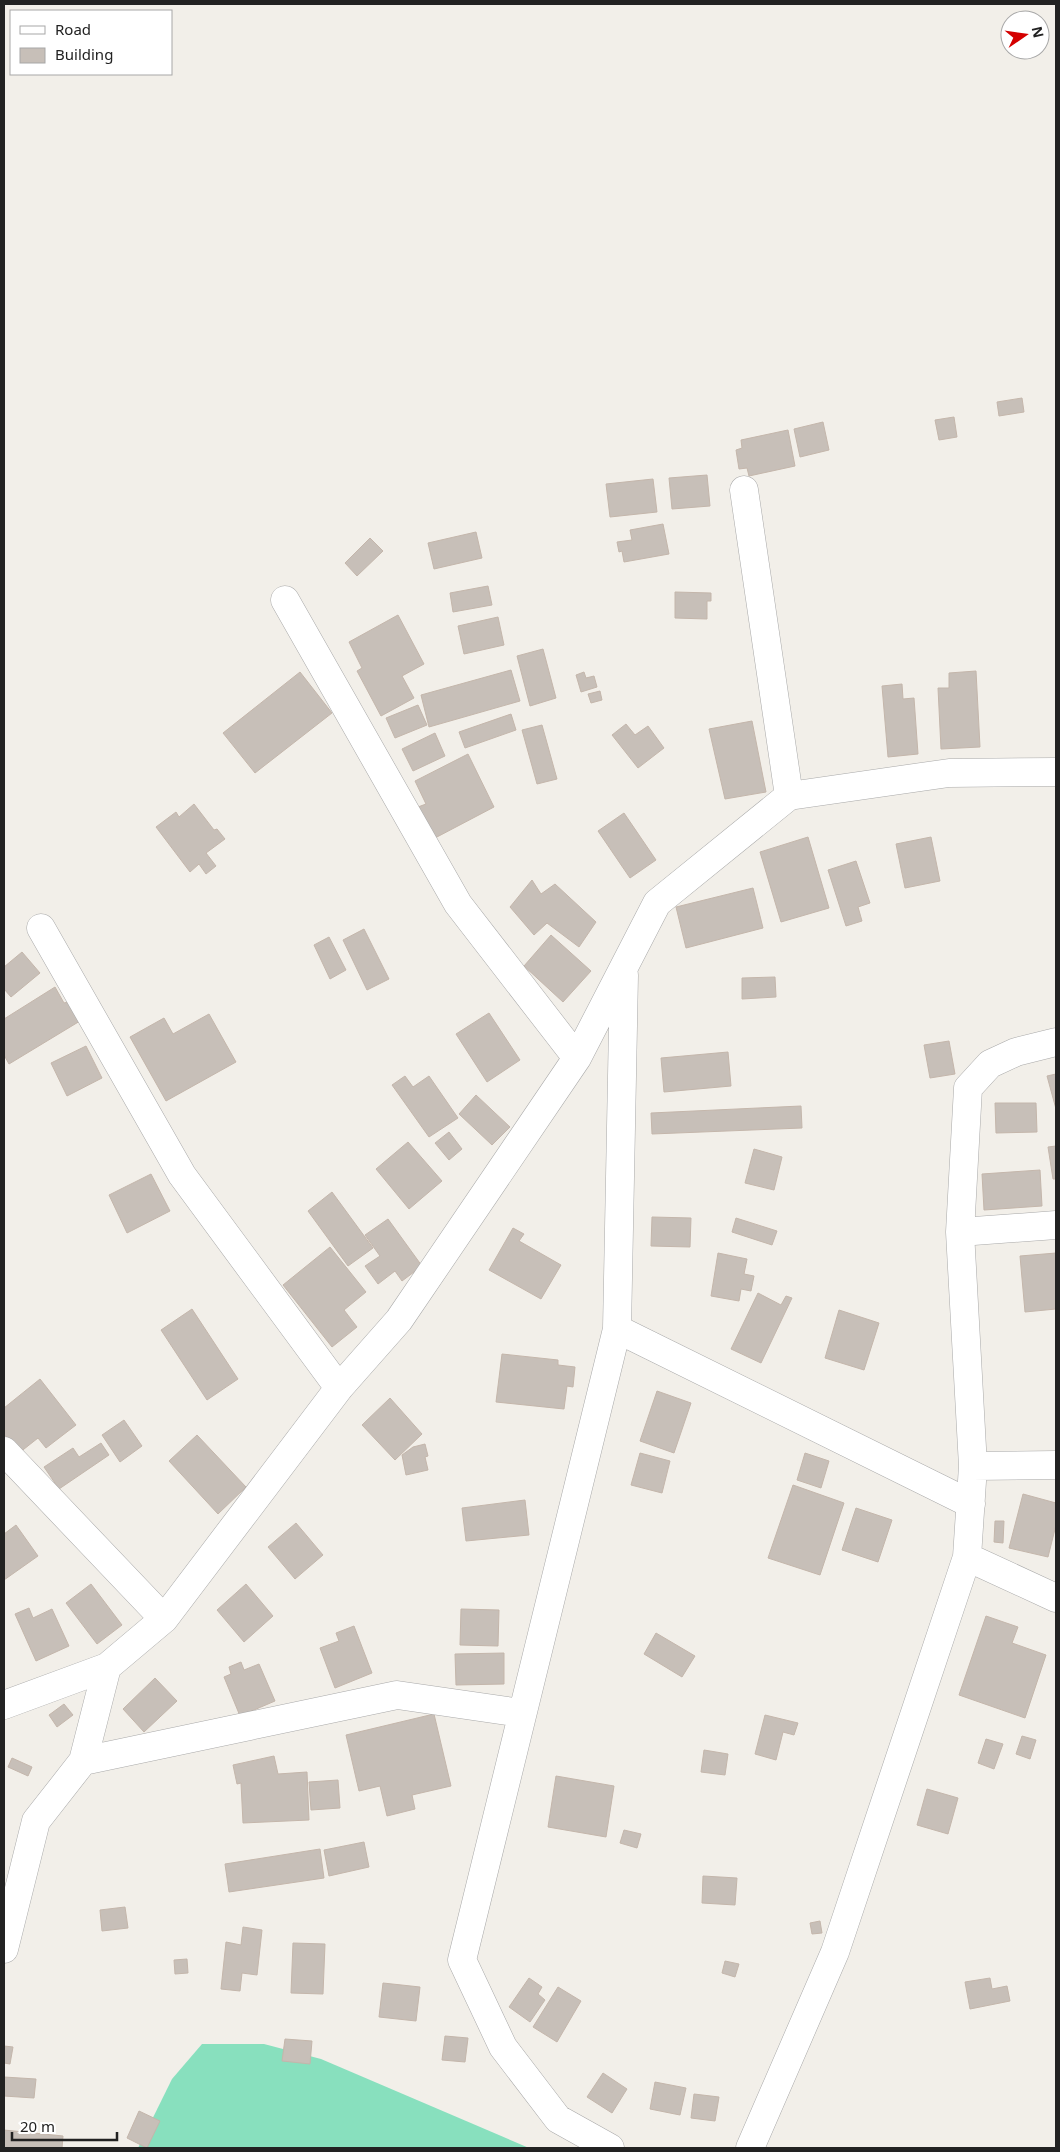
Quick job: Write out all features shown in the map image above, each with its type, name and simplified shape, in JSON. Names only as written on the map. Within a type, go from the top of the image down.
[{"type":"street","points":[[744,490],[789,796]]},
{"type":"street","points":[[285,600],[458,904],[577,1058]]},
{"type":"street","points":[[4,1706],[107,1666],[164,1619],[339,1388],[399,1320],[577,1058],[657,903],[789,796],[950,773],[1056,772]]},
{"type":"street","points":[[41,928],[182,1175],[339,1388]]},
{"type":"street","points":[[610,2148],[558,2119],[503,2047],[462,1960],[521,1713],[617,1329],[624,967]]},
{"type":"street","points":[[750,2148],[835,1952],[967,1557],[973,1466],[960,1232],[968,1088],[990,1064],[1016,1052],[1056,1042]]},
{"type":"street","points":[[960,1232],[1056,1225]]},
{"type":"street","points":[[617,1329],[971,1504]]},
{"type":"street","points":[[4,1451],[164,1619]]},
{"type":"street","points":[[973,1466],[1056,1465]]},
{"type":"street","points":[[967,1557],[1056,1598]]},
{"type":"street","points":[[4,1949],[36,1821],[83,1761],[107,1666]]},
{"type":"street","points":[[83,1761],[397,1695],[521,1713]]},
{"type":"green space","points":[[202,2044],[264,2044],[321,2059],[529,2148],[138,2148],[172,2079]]},
{"type":"building","points":[[1022,398],[1024,412],[999,416],[997,402]]},
{"type":"building","points":[[954,417],[957,437],[939,440],[935,420]]},
{"type":"building","points":[[823,422],[829,450],[800,457],[794,429]]},
{"type":"building","points":[[788,430],[795,466],[749,476],[747,468],[739,469],[736,450],[742,448],[741,440]]},
{"type":"building","points":[[707,475],[710,506],[672,509],[669,478]]},
{"type":"building","points":[[653,479],[657,512],[610,517],[606,484]]},
{"type":"building","points":[[663,524],[669,554],[624,562],[622,551],[619,552],[617,542],[632,540],[630,530]]},
{"type":"building","points":[[476,532],[482,558],[434,569],[428,543]]},
{"type":"building","points":[[370,538],[383,551],[357,576],[345,563]]},
{"type":"building","points":[[488,586],[492,605],[453,612],[450,593]]},
{"type":"building","points":[[675,592],[711,593],[711,601],[707,601],[707,619],[675,618]]},
{"type":"building","points":[[398,615],[424,664],[402,676],[414,698],[381,716],[357,671],[362,668],[349,642]]},
{"type":"building","points":[[498,617],[504,645],[464,654],[458,626]]},
{"type":"building","points":[[543,649],[556,698],[530,706],[517,656]]},
{"type":"building","points":[[511,670],[520,701],[429,727],[421,695]]},
{"type":"building","points":[[976,671],[980,747],[941,749],[938,688],[949,688],[949,673]]},
{"type":"building","points":[[300,672],[332,713],[255,773],[223,733]]},
{"type":"building","points":[[584,672],[586,678],[594,676],[597,687],[581,692],[576,675]]},
{"type":"building","points":[[902,684],[903,699],[914,698],[918,754],[888,757],[882,686]]},
{"type":"building","points":[[600,691],[602,700],[591,703],[588,694]]},
{"type":"building","points":[[418,705],[427,725],[395,738],[386,718]]},
{"type":"building","points":[[511,714],[516,730],[465,748],[459,732]]},
{"type":"building","points":[[752,721],[766,792],[725,799],[709,729]]},
{"type":"building","points":[[626,724],[635,735],[648,726],[664,748],[638,768],[612,735]]},
{"type":"building","points":[[542,725],[557,779],[537,784],[522,730]]},
{"type":"building","points":[[435,733],[445,756],[413,771],[402,749]]},
{"type":"building","points":[[468,754],[494,807],[435,838],[418,807],[426,804],[415,781]]},
{"type":"building","points":[[194,804],[214,830],[217,829],[225,839],[206,853],[216,866],[206,874],[199,864],[190,872],[156,827],[176,812],[179,817]]},
{"type":"building","points":[[624,813],[656,860],[630,878],[598,831]]},
{"type":"building","points":[[808,837],[829,908],[781,922],[760,852]]},
{"type":"building","points":[[931,837],[940,881],[905,888],[896,844]]},
{"type":"building","points":[[856,861],[870,903],[858,907],[862,921],[846,926],[828,870]]},
{"type":"building","points":[[532,880],[541,894],[555,884],[596,922],[579,947],[547,923],[534,935],[510,907]]},
{"type":"building","points":[[753,888],[763,928],[686,948],[676,907]]},
{"type":"building","points":[[364,929],[389,979],[367,990],[343,940]]},
{"type":"building","points":[[551,935],[591,971],[563,1002],[524,966]]},
{"type":"building","points":[[329,937],[346,970],[330,979],[314,945]]},
{"type":"building","points":[[22,952],[40,973],[11,997],[4,989],[4,967]]},
{"type":"building","points":[[775,977],[776,997],[742,999],[742,978]]},
{"type":"building","points":[[55,987],[64,1003],[68,1002],[80,1021],[9,1064],[4,1055],[4,1019]]},
{"type":"building","points":[[489,1013],[520,1060],[487,1082],[456,1034]]},
{"type":"building","points":[[209,1014],[236,1062],[166,1101],[130,1037],[164,1018],[173,1034]]},
{"type":"building","points":[[949,1041],[955,1074],[930,1078],[924,1045]]},
{"type":"building","points":[[86,1046],[102,1078],[67,1096],[51,1063]]},
{"type":"building","points":[[728,1052],[731,1086],[664,1092],[661,1058]]},
{"type":"building","points":[[1056,1074],[1056,1109],[1047,1076]]},
{"type":"building","points":[[405,1076],[413,1087],[429,1076],[458,1118],[429,1137],[392,1085]]},
{"type":"building","points":[[476,1095],[510,1127],[492,1145],[459,1114]]},
{"type":"building","points":[[995,1103],[1036,1103],[1037,1132],[996,1133]]},
{"type":"building","points":[[801,1106],[802,1128],[652,1134],[651,1113]]},
{"type":"building","points":[[449,1132],[462,1149],[449,1160],[435,1143]]},
{"type":"building","points":[[408,1142],[442,1181],[409,1209],[376,1169]]},
{"type":"building","points":[[1056,1146],[1056,1179],[1053,1179],[1048,1147]]},
{"type":"building","points":[[754,1149],[782,1157],[774,1190],[745,1183]]},
{"type":"building","points":[[1040,1170],[1042,1206],[984,1210],[982,1174]]},
{"type":"building","points":[[151,1174],[170,1211],[127,1233],[109,1195]]},
{"type":"building","points":[[332,1192],[373,1248],[348,1266],[308,1211]]},
{"type":"building","points":[[652,1217],[691,1218],[690,1247],[651,1246]]},
{"type":"building","points":[[736,1218],[777,1231],[772,1245],[732,1232]]},
{"type":"building","points":[[388,1219],[422,1266],[402,1281],[395,1271],[378,1284],[365,1266],[380,1256],[365,1235]]},
{"type":"building","points":[[513,1228],[524,1234],[519,1241],[561,1265],[541,1299],[489,1270]]},
{"type":"building","points":[[330,1247],[366,1292],[344,1310],[357,1327],[332,1347],[283,1285]]},
{"type":"building","points":[[718,1253],[747,1259],[744,1274],[754,1276],[751,1291],[741,1289],[739,1301],[711,1296]]},
{"type":"building","points":[[1056,1253],[1056,1309],[1025,1312],[1020,1256]]},
{"type":"building","points":[[758,1293],[781,1305],[786,1296],[792,1298],[761,1363],[731,1349]]},
{"type":"building","points":[[192,1309],[238,1379],[207,1400],[161,1330]]},
{"type":"building","points":[[839,1310],[879,1323],[864,1370],[825,1358]]},
{"type":"building","points":[[502,1354],[558,1360],[558,1365],[575,1367],[573,1387],[567,1386],[564,1409],[496,1402]]},
{"type":"building","points":[[40,1379],[76,1425],[46,1448],[38,1438],[19,1453],[4,1434],[4,1408]]},
{"type":"building","points":[[657,1391],[691,1403],[674,1453],[640,1441]]},
{"type":"building","points":[[390,1398],[422,1434],[395,1460],[362,1425]]},
{"type":"building","points":[[124,1420],[142,1446],[120,1462],[102,1435]]},
{"type":"building","points":[[197,1435],[246,1487],[218,1514],[169,1461]]},
{"type":"building","points":[[101,1443],[109,1455],[59,1489],[44,1467],[73,1448],[79,1457]]},
{"type":"building","points":[[425,1444],[428,1456],[425,1457],[428,1470],[406,1475],[402,1455],[413,1447]]},
{"type":"building","points":[[640,1453],[670,1461],[662,1493],[631,1485]]},
{"type":"building","points":[[805,1453],[829,1461],[821,1488],[797,1480]]},
{"type":"building","points":[[793,1485],[844,1503],[820,1575],[768,1558]]},
{"type":"building","points":[[1023,1494],[1056,1503],[1056,1525],[1048,1557],[1009,1548]]},
{"type":"building","points":[[525,1500],[529,1535],[466,1541],[462,1508]]},
{"type":"building","points":[[856,1508],[892,1520],[878,1562],[842,1550]]},
{"type":"building","points":[[995,1521],[1004,1521],[1003,1543],[994,1542]]},
{"type":"building","points":[[296,1523],[323,1555],[295,1579],[268,1547]]},
{"type":"building","points":[[16,1525],[38,1556],[4,1580],[4,1534]]},
{"type":"building","points":[[91,1584],[122,1625],[97,1644],[66,1603]]},
{"type":"building","points":[[246,1584],[273,1616],[244,1642],[217,1610]]},
{"type":"building","points":[[29,1608],[33,1618],[52,1609],[69,1646],[36,1661],[15,1614]]},
{"type":"building","points":[[461,1609],[499,1610],[498,1646],[460,1645]]},
{"type":"building","points":[[986,1616],[1018,1627],[1012,1643],[1046,1655],[1025,1718],[959,1695]]},
{"type":"building","points":[[354,1626],[372,1673],[335,1688],[320,1648],[339,1641],[336,1633]]},
{"type":"building","points":[[656,1633],[695,1656],[682,1677],[644,1654]]},
{"type":"building","points":[[504,1653],[504,1684],[456,1685],[455,1654]]},
{"type":"building","points":[[241,1662],[244,1670],[259,1664],[275,1701],[240,1716],[224,1677],[231,1674],[229,1667]]},
{"type":"building","points":[[155,1678],[177,1701],[144,1732],[123,1709]]},
{"type":"building","points":[[64,1704],[73,1715],[57,1727],[49,1715]]},
{"type":"building","points":[[434,1714],[451,1786],[412,1795],[415,1809],[387,1816],[380,1786],[359,1791],[346,1735]]},
{"type":"building","points":[[765,1715],[798,1723],[794,1735],[783,1732],[776,1760],[755,1754]]},
{"type":"building","points":[[1022,1736],[1036,1740],[1030,1759],[1016,1754]]},
{"type":"building","points":[[986,1739],[1003,1744],[994,1769],[978,1763]]},
{"type":"building","points":[[704,1750],[728,1754],[725,1775],[701,1772]]},
{"type":"building","points":[[274,1756],[278,1774],[307,1772],[309,1820],[243,1823],[241,1783],[237,1784],[233,1765]]},
{"type":"building","points":[[12,1758],[32,1767],[28,1776],[8,1767]]},
{"type":"building","points":[[556,1776],[614,1786],[606,1837],[548,1827]]},
{"type":"building","points":[[338,1780],[340,1808],[311,1810],[309,1782]]},
{"type":"building","points":[[927,1789],[958,1798],[948,1834],[917,1825]]},
{"type":"building","points":[[624,1830],[641,1834],[637,1848],[620,1843]]},
{"type":"building","points":[[364,1842],[369,1867],[329,1876],[324,1850]]},
{"type":"building","points":[[320,1849],[324,1878],[229,1892],[225,1864]]},
{"type":"building","points":[[703,1876],[737,1878],[735,1905],[702,1903]]},
{"type":"building","points":[[125,1907],[128,1928],[102,1931],[100,1910]]},
{"type":"building","points":[[820,1921],[822,1933],[812,1934],[810,1923]]},
{"type":"building","points":[[243,1927],[262,1930],[257,1975],[242,1973],[240,1991],[221,1989],[226,1942],[241,1945]]},
{"type":"building","points":[[293,1943],[325,1944],[323,1994],[291,1993]]},
{"type":"building","points":[[187,1959],[188,1973],[175,1974],[174,1960]]},
{"type":"building","points":[[725,1961],[739,1964],[735,1977],[722,1973]]},
{"type":"building","points":[[529,1978],[542,1987],[538,1994],[545,2000],[530,2022],[509,2007]]},
{"type":"building","points":[[990,1978],[992,1989],[1007,1986],[1010,2001],[970,2009],[965,1982]]},
{"type":"building","points":[[383,1983],[420,1987],[416,2021],[379,2017]]},
{"type":"building","points":[[558,1987],[581,2001],[557,2042],[533,2027]]},
{"type":"building","points":[[445,2036],[468,2038],[465,2062],[442,2060]]},
{"type":"building","points":[[285,2039],[312,2041],[310,2064],[282,2061]]},
{"type":"building","points":[[4,2046],[13,2047],[10,2064],[4,2063]]},
{"type":"building","points":[[603,2073],[627,2089],[612,2113],[587,2097]]},
{"type":"building","points":[[4,2077],[36,2079],[34,2098],[4,2096]]},
{"type":"building","points":[[655,2082],[686,2088],[680,2115],[650,2109]]},
{"type":"building","points":[[694,2094],[719,2097],[715,2121],[691,2118]]},
{"type":"building","points":[[139,2111],[160,2121],[147,2148],[127,2138]]},
{"type":"building","points":[[4,2130],[63,2136],[62,2148],[4,2148]]}]
